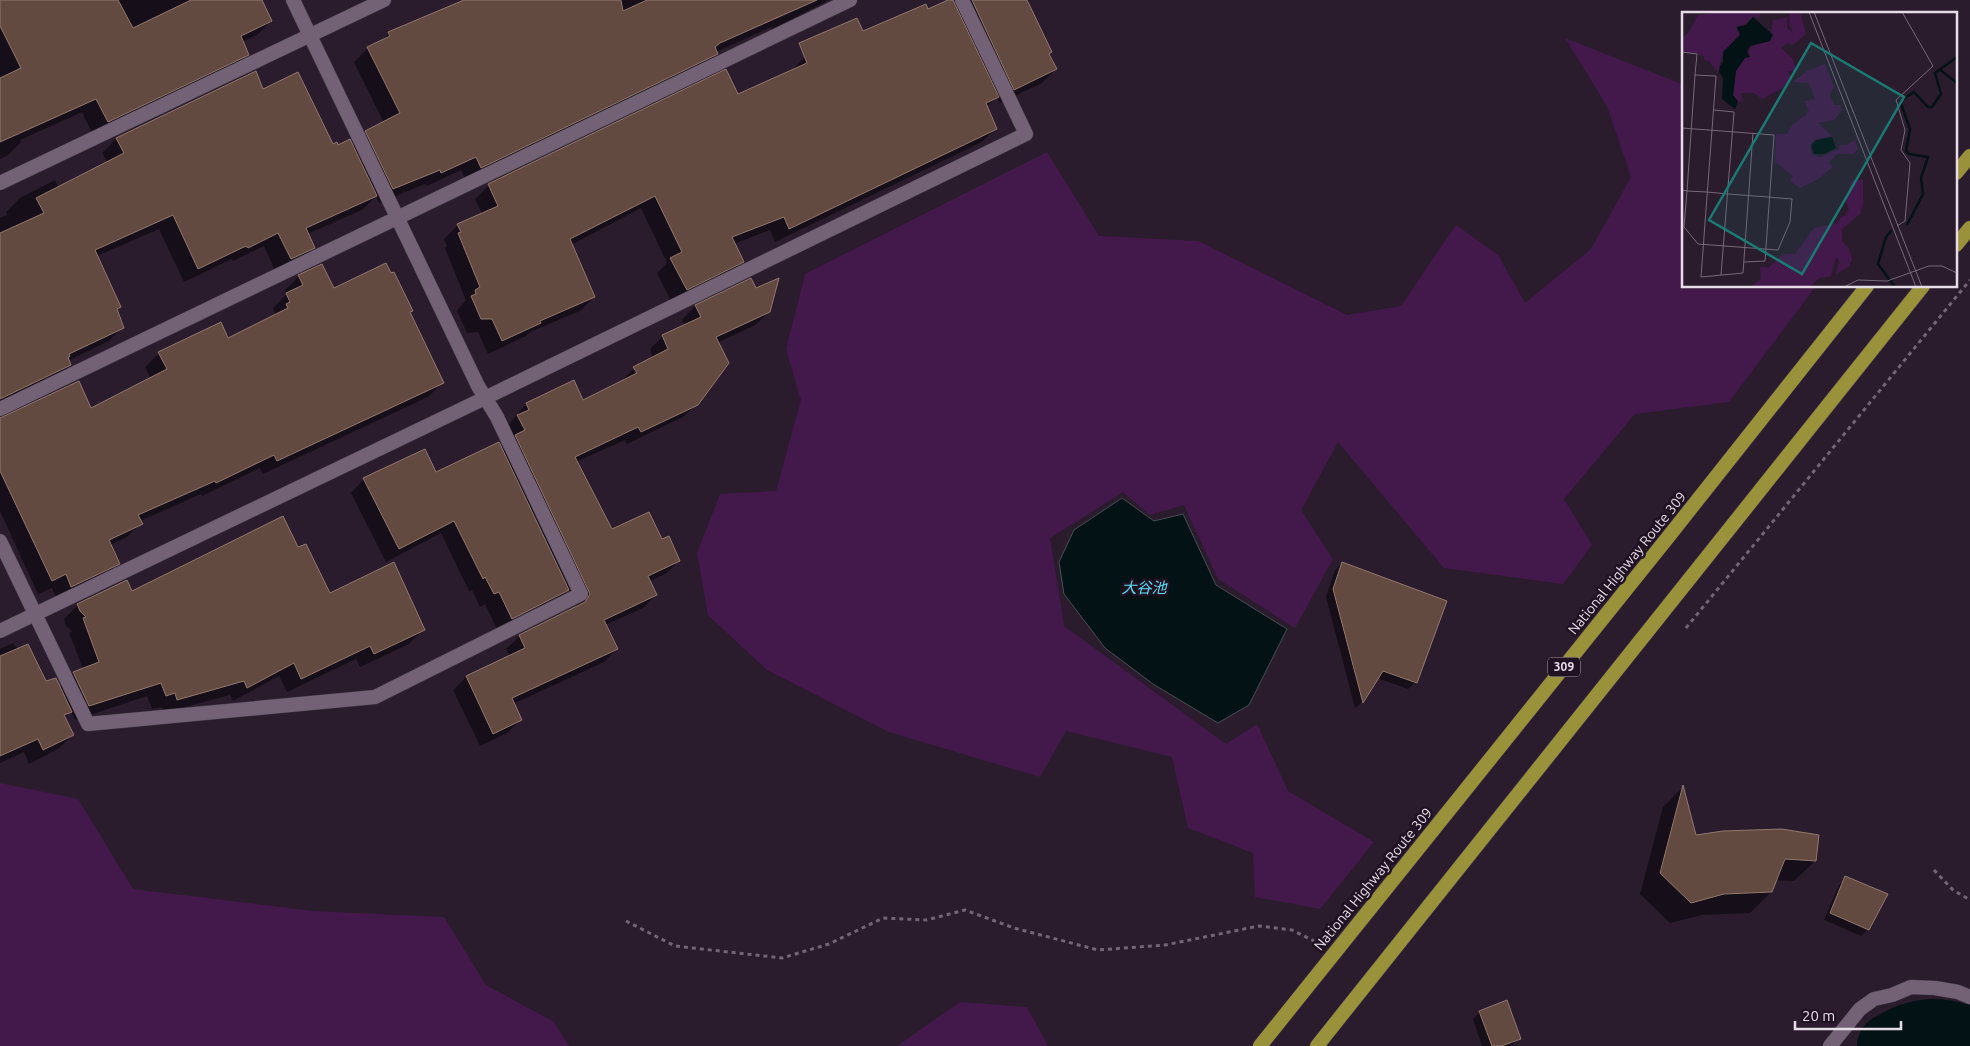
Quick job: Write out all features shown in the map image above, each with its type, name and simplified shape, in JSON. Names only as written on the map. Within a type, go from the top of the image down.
[{"type":"highway","points":[[1958,171],[1970,156]]},
{"type":"highway","points":[[1958,243],[1970,228]]},
{"type":"highway","name":"National Highway Route 309","points":[[1260,1046],[1676,529],[1865,288]]},
{"type":"highway","points":[[1317,1046],[1921,288]]},
{"type":"street","points":[[0,541],[88,724],[374,697],[581,594],[496,417],[478,386],[293,0]]},
{"type":"street","points":[[0,183],[384,0]]},
{"type":"street","points":[[0,409],[850,0]]},
{"type":"street","points":[[0,631],[485,398],[1026,134],[962,0]]},
{"type":"street","points":[[1830,1046],[1860,1009],[1874,999],[1892,996],[1912,987],[1935,988],[1958,992],[1970,997]]},
{"type":"path","points":[[1934,870],[1953,890],[1970,900]]},
{"type":"path","points":[[626,921],[675,946],[782,958],[829,944],[882,918],[926,920],[965,910],[1014,928],[1098,950],[1165,945],[1259,926],[1292,930],[1335,952]]},
{"type":"shaded area","points":[[1565,38],[1682,84],[1682,288],[1814,288],[1729,402],[1635,414],[1564,499],[1592,545],[1563,584],[1444,568],[1338,442],[1301,510],[1333,559],[1295,628],[1218,579],[1184,505],[1150,515],[1123,492],[1050,538],[1064,626],[1226,744],[1257,724],[1288,791],[1374,842],[1320,909],[1255,897],[1253,853],[1188,828],[1172,757],[1066,731],[1040,777],[889,732],[767,670],[708,615],[697,553],[720,494],[776,491],[801,400],[786,349],[805,274],[1047,152],[1099,236],[1198,241],[1347,315],[1401,306],[1456,225],[1498,255],[1525,303],[1591,249],[1631,177],[1607,106]]},
{"type":"shaded area","points":[[0,783],[78,799],[133,889],[313,911],[444,917],[486,985],[554,1022],[569,1046],[0,1046]]},
{"type":"shaded area","points":[[960,1002],[1027,1007],[1048,1046],[897,1046]]},
{"type":"water","name":"大谷池","points":[[1122,498],[1154,521],[1183,514],[1216,585],[1287,629],[1249,705],[1218,723],[1153,684],[1105,648],[1064,594],[1059,562],[1074,530]]},
{"type":"building","points":[[0,0],[118,0],[133,28],[191,0],[262,0],[272,21],[241,36],[249,55],[108,122],[96,99],[0,142],[0,78],[21,68],[0,26]]},
{"type":"building","points":[[464,0],[621,0],[623,11],[647,0],[817,0],[720,43],[715,47],[718,54],[481,168],[476,157],[441,173],[440,170],[393,189],[365,131],[400,113],[367,47],[390,36],[388,32]]},
{"type":"building","points":[[948,0],[953,0],[999,97],[986,103],[997,129],[789,229],[784,217],[732,237],[744,262],[687,290],[670,258],[682,252],[655,196],[570,239],[595,297],[540,321],[541,323],[502,341],[492,319],[481,319],[471,296],[476,294],[475,290],[480,287],[458,233],[461,232],[457,224],[498,206],[488,184],[726,69],[738,94],[807,63],[799,43],[857,18],[863,31],[926,4],[928,9]]},
{"type":"building","points":[[972,0],[1027,0],[1052,52],[1049,54],[1057,69],[1014,90]]},
{"type":"building","points":[[256,71],[263,89],[298,72],[333,144],[337,142],[338,145],[350,139],[377,196],[306,228],[315,248],[291,259],[278,233],[198,269],[173,215],[95,250],[121,307],[117,309],[124,328],[69,354],[70,356],[68,357],[71,365],[0,399],[0,233],[44,213],[36,198],[124,153],[116,138]]},
{"type":"building","points":[[386,263],[391,273],[394,272],[413,311],[410,312],[444,383],[277,461],[274,455],[216,483],[215,481],[138,515],[143,524],[109,540],[120,564],[71,587],[66,574],[52,581],[0,471],[0,418],[79,381],[91,408],[167,369],[158,352],[221,322],[228,338],[288,308],[286,304],[290,302],[286,293],[303,285],[298,275],[322,264],[334,288]]},
{"type":"building","points":[[751,278],[756,288],[779,278],[770,312],[716,337],[729,363],[698,405],[641,432],[638,427],[575,457],[612,529],[649,512],[662,539],[669,536],[680,561],[648,576],[657,595],[604,620],[618,649],[512,698],[522,720],[493,734],[466,676],[525,648],[519,635],[585,602],[590,594],[515,435],[525,430],[517,415],[529,410],[526,403],[574,380],[583,400],[637,373],[633,367],[668,349],[662,335],[701,317],[695,305]]},
{"type":"building","points":[[499,442],[569,590],[512,619],[499,592],[494,594],[485,577],[483,579],[454,521],[399,549],[363,478],[425,449],[436,472]]},
{"type":"building","points":[[283,516],[298,547],[306,544],[330,593],[394,562],[425,630],[374,654],[370,646],[301,679],[294,663],[247,688],[244,681],[177,700],[175,693],[166,696],[161,683],[89,706],[73,672],[99,662],[83,618],[86,617],[80,611],[77,604],[127,580],[132,591]]},
{"type":"building","points":[[1342,562],[1447,601],[1417,683],[1383,671],[1363,703],[1333,589]]},
{"type":"building","points":[[28,644],[46,681],[56,678],[72,712],[64,715],[74,735],[43,750],[38,739],[0,756],[0,656]]},
{"type":"building","points":[[1683,785],[1696,835],[1723,831],[1782,829],[1819,835],[1816,861],[1785,859],[1772,892],[1724,894],[1691,903],[1660,873]]},
{"type":"building","points":[[1845,876],[1888,894],[1869,930],[1830,913]]},
{"type":"building","points":[[1507,1000],[1521,1039],[1501,1046],[1492,1046],[1479,1011]]},
{"type":"waterway","points":[[1889,1046],[1909,1036],[1928,1031],[1948,1032],[1970,1039]]}]
